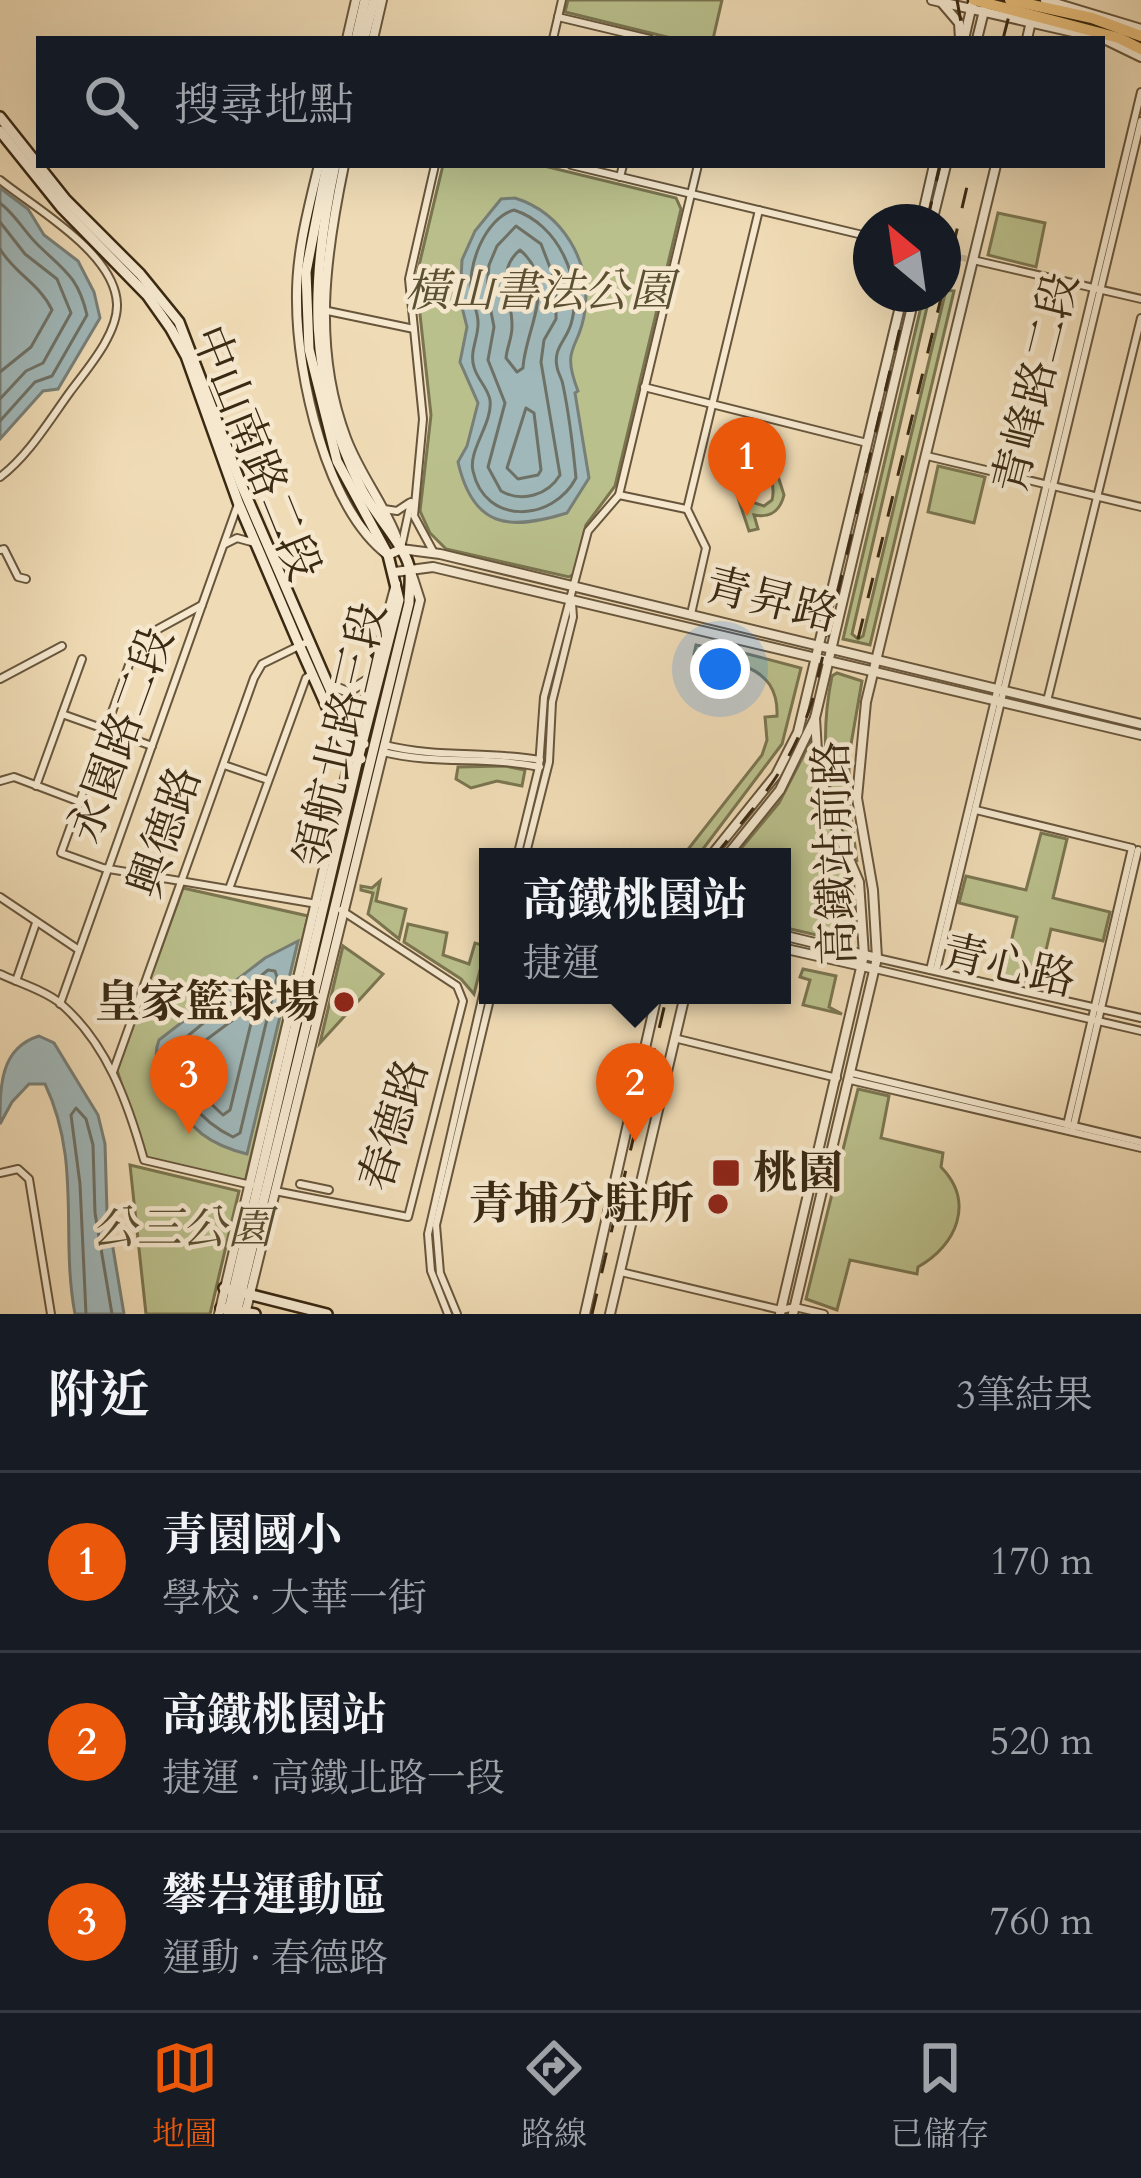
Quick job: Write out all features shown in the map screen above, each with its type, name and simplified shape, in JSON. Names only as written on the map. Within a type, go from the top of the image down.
[{"type":"main road","points":[[361,36],[369,0]]},
{"type":"main road","points":[[1010,0],[1119,38],[1141,53]]},
{"type":"main road","points":[[976,4],[1036,9],[1141,33]]},
{"type":"main road","name":"中山南路二段","points":[[0,117],[36,162]]},
{"type":"main road","name":"中山南路二段","points":[[0,131],[61,207],[163,316],[186,356],[255,543],[358,740]]},
{"type":"main road","name":"中山南路二段","points":[[41,168],[179,322],[312,674],[354,756]]},
{"type":"main road","name":"領航北路三段","points":[[233,1312],[273,1190],[354,756],[399,600],[388,555],[338,460],[309,350],[306,272],[326,168]]},
{"type":"main road","points":[[327,168],[317,264],[319,354],[343,448],[362,491],[410,568]]},
{"type":"main road","name":"領航北路三段","points":[[238,1292],[252,1185],[329,907],[372,762],[381,748],[409,603],[410,568]]},
{"type":"main road","points":[[358,740],[381,748]]},
{"type":"main road","points":[[354,756],[372,762]]},
{"type":"main road","points":[[238,1292],[328,1314]]},
{"type":"main road","points":[[233,1312],[255,1314]]},
{"type":"street","points":[[361,36],[369,0]]},
{"type":"street","points":[[554,36],[562,0]]},
{"type":"street","points":[[936,1],[976,4]]},
{"type":"street","points":[[936,1],[959,23],[961,36]]},
{"type":"street","points":[[963,36],[976,4]]},
{"type":"street","points":[[976,4],[977,36]]},
{"type":"street","points":[[558,17],[637,36]]},
{"type":"street","name":"青峰路二段","points":[[1098,289],[1141,92]]},
{"type":"street","name":"青峰路二段","points":[[933,970],[1048,485],[1141,121]]},
{"type":"street","points":[[343,168],[325,264],[323,310],[340,416],[401,549]]},
{"type":"street","points":[[401,549],[423,419],[409,279],[434,168]]},
{"type":"street","points":[[583,168],[853,233]]},
{"type":"street","points":[[620,177],[622,168]]},
{"type":"street","points":[[523,848],[544,764],[544,697],[588,531],[620,495],[697,168]]},
{"type":"street","points":[[925,204],[933,168]]},
{"type":"street","points":[[936,204],[945,168]]},
{"type":"street","name":"高鐵站前路","points":[[788,1312],[851,1077],[876,963],[873,890],[856,798],[872,670],[995,168]]},
{"type":"street","points":[[0,180],[97,257],[110,278],[117,305],[112,328],[84,374],[0,478]]},
{"type":"street","points":[[692,614],[706,548],[687,509],[758,210]]},
{"type":"street","points":[[973,260],[1141,298]]},
{"type":"street","points":[[323,310],[414,329]]},
{"type":"street","points":[[733,848],[780,790],[815,718],[825,646],[899,312]]},
{"type":"street","points":[[825,646],[910,312]]},
{"type":"street","points":[[1047,701],[1141,318]]},
{"type":"street","points":[[644,387],[867,443]]},
{"type":"street","points":[[927,456],[1141,507]]},
{"type":"street","name":"永園路二段","points":[[60,1004],[243,489]]},
{"type":"street","points":[[620,495],[687,509]]},
{"type":"street","points":[[378,505],[397,511],[413,497]]},
{"type":"street","points":[[413,497],[414,516],[434,554]]},
{"type":"street","points":[[222,547],[237,538],[255,543]]},
{"type":"street","points":[[1,547],[18,577],[26,579]]},
{"type":"street","points":[[388,555],[401,549]]},
{"type":"street","name":"青昇路","points":[[401,549],[825,646],[1141,735]]},
{"type":"street","name":"青昇路","points":[[395,578],[410,568],[433,568],[872,670],[997,696],[1047,701],[1141,724]]},
{"type":"street","name":"領航北路三段","points":[[358,740],[395,578]]},
{"type":"street","points":[[109,868],[62,853],[80,802],[141,637],[202,605]]},
{"type":"street","name":"興德路","points":[[112,1072],[262,664],[304,643]]},
{"type":"street","points":[[0,679],[62,646]]},
{"type":"street","points":[[717,848],[776,775],[798,733],[823,658]]},
{"type":"street","points":[[36,786],[82,659]]},
{"type":"street","points":[[229,890],[305,678],[312,674]]},
{"type":"street","points":[[326,680],[348,692],[370,678]]},
{"type":"street","points":[[62,714],[152,746]]},
{"type":"street","name":"高鐵站前路","points":[[788,1312],[864,955],[859,882],[830,812],[815,718]]},
{"type":"street","points":[[381,748],[416,760],[500,759],[544,764]]},
{"type":"street","name":"領航北路三段","points":[[329,907],[381,748]]},
{"type":"street","points":[[224,765],[268,780]]},
{"type":"street","points":[[0,781],[14,777],[80,802]]},
{"type":"street","points":[[971,809],[1137,849],[1070,1128]]},
{"type":"street","name":"春德路","points":[[60,1004],[98,1045],[143,1160],[408,1217],[463,1001],[457,986],[329,907],[109,868]]},
{"type":"street","points":[[0,897],[80,950]]},
{"type":"street","points":[[16,982],[37,922]]},
{"type":"street","name":"青心路","points":[[791,936],[1141,1031]]},
{"type":"street","name":"青心路","points":[[791,950],[862,966],[876,963],[933,970],[1141,1018]]},
{"type":"street","points":[[0,974],[60,1004]]},
{"type":"street","points":[[453,1314],[431,1271],[428,1234],[481,1004]]},
{"type":"street","points":[[453,1314],[440,1273],[436,1225],[489,1004]]},
{"type":"street","points":[[585,1314],[655,1004]]},
{"type":"street","points":[[610,1314],[683,1004]]},
{"type":"street","points":[[674,1038],[837,1078]]},
{"type":"street","points":[[851,1077],[1141,1145]]},
{"type":"street","points":[[0,1173],[18,1169],[29,1179],[51,1314]]},
{"type":"street","points":[[300,1184],[329,1190]]},
{"type":"street","points":[[621,1272],[788,1312],[824,1314]]},
{"type":"street","name":"領航北路三段","points":[[233,1312],[238,1292]]},
{"type":"green space","points":[[568,0],[722,0],[714,36],[663,36],[565,12]]},
{"type":"green space","name":"橫山書法公園","points":[[442,168],[552,168],[676,198],[681,209],[615,486],[586,525],[574,574],[569,577],[446,549],[430,533],[420,511],[431,415],[416,278]]},
{"type":"green space","points":[[998,213],[1045,223],[1036,267],[988,255]]},
{"type":"green space","points":[[920,312],[926,312],[852,634],[858,639],[863,636],[941,312],[949,312],[870,645],[843,639]]},
{"type":"green space","points":[[729,444],[735,459],[748,446],[756,448],[769,457],[776,471],[784,495],[770,514],[754,515],[758,529],[749,531],[721,446]],"holes":[[[752,455],[773,487],[772,500],[764,506],[749,501],[742,476],[746,460]]]},
{"type":"green space","points":[[938,466],[985,477],[974,523],[928,512]]},
{"type":"green space","points":[[696,645],[717,646],[801,668],[782,744],[704,848],[689,848],[762,755],[767,740],[765,717],[777,716],[773,692],[759,674],[744,666],[741,673],[734,672],[694,654]]},
{"type":"green space","points":[[837,673],[862,681],[849,756],[857,862],[838,817],[828,771],[828,700],[832,676]]},
{"type":"green space","points":[[811,741],[854,904],[856,928],[838,940],[791,929],[791,848],[742,848],[779,803]]},
{"type":"green space","points":[[458,767],[525,770],[522,786],[497,781],[471,788],[456,779]]},
{"type":"green space","points":[[1041,833],[1067,839],[1053,898],[1110,912],[1103,941],[1051,929],[1038,984],[1003,976],[1017,917],[959,903],[966,876],[1026,890]]},
{"type":"green space","points":[[380,881],[376,901],[406,909],[399,939],[368,914],[373,893],[361,886],[372,888]]},
{"type":"green space","points":[[183,888],[308,916],[245,1182],[145,1159],[117,1070]]},
{"type":"green space","points":[[408,924],[447,933],[443,955],[469,964],[475,943],[479,944],[474,994],[461,979],[404,942]]},
{"type":"green space","points":[[343,946],[383,974],[320,1043]]},
{"type":"green space","points":[[803,969],[836,976],[829,1007],[842,1014],[803,1005],[810,980],[800,977]]},
{"type":"green space","points":[[858,1089],[889,1096],[881,1138],[943,1153],[941,1167],[951,1180],[959,1208],[951,1235],[918,1267],[917,1274],[850,1260],[837,1310],[806,1299]]},
{"type":"green space","name":"公三公園","points":[[130,1165],[239,1191],[210,1314],[146,1314]]},
{"type":"water","points":[[0,188],[28,209],[44,235],[78,261],[94,292],[100,318],[58,389],[43,391],[0,439]]},
{"type":"water","points":[[515,198],[547,215],[570,241],[586,291],[571,364],[589,478],[567,513],[528,522],[496,519],[484,512],[473,500],[458,462],[478,403],[460,362],[467,327],[460,299],[462,260],[475,231],[501,199]]},
{"type":"water","points":[[298,941],[247,1154],[207,1138],[193,1126],[167,1091],[156,1052],[159,1040],[265,958]]},
{"type":"water","points":[[39,1036],[54,1043],[98,1115],[105,1144],[107,1212],[124,1314],[75,1314],[67,1170],[45,1084],[29,1084],[0,1124],[5,1070],[16,1049]]},
{"type":"tunnel","points":[[961,258],[973,260]]},
{"type":"railway","points":[[957,0],[963,36]]},
{"type":"railway","points":[[1004,36],[1013,0]]},
{"type":"railway","points":[[931,204],[939,168]]},
{"type":"railway","points":[[961,212],[971,168]]},
{"type":"railway","points":[[721,848],[782,767],[812,702],[904,312]]},
{"type":"railway","points":[[858,639],[938,312]]},
{"type":"railway","points":[[592,1314],[665,1004]]},
{"type":"place","name":"青園國小","points":[[747,516]]},
{"type":"place","name":"皇家籃球場","points":[[344,1002]]},
{"type":"place","name":"攀岩運動區","points":[[189,1134]]},
{"type":"place","name":"高鐵桃園站","points":[[635,1142]]},
{"type":"place","name":"桃園","points":[[726,1173]]},
{"type":"place","name":"青埔分駐所","points":[[718,1204]]}]
